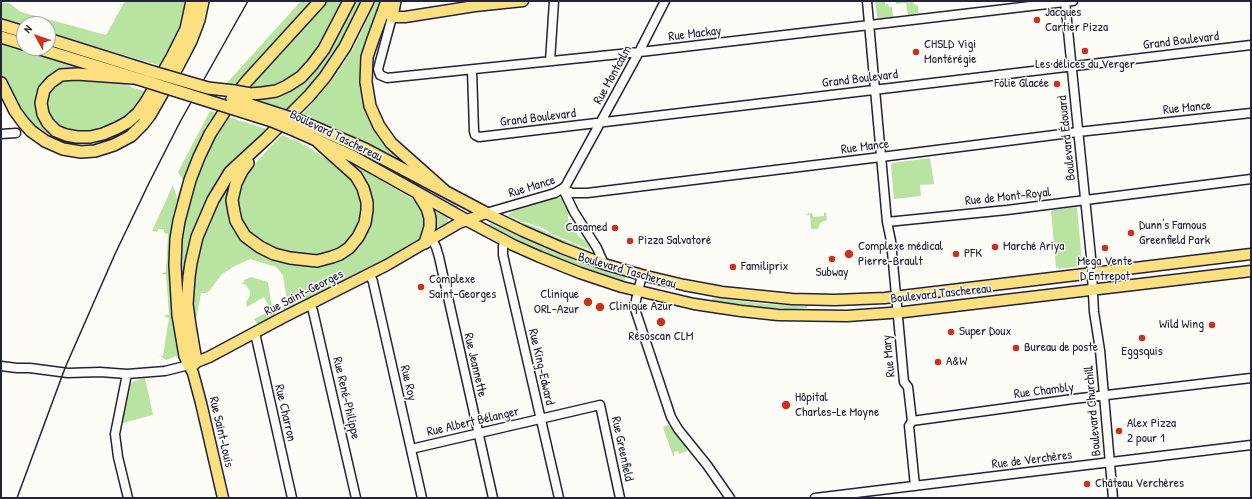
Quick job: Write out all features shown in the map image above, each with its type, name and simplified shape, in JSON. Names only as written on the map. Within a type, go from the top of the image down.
[{"type":"highway","points":[[133,78],[77,74],[61,75],[51,82],[44,90],[41,103],[43,114],[48,123],[56,131],[77,137],[103,134],[130,120],[149,98],[177,49],[187,24],[192,1]]},
{"type":"highway","points":[[1,83],[23,122],[31,131],[45,141],[63,149],[81,152],[95,151],[114,145],[131,136],[150,115],[191,41],[199,20],[203,1]]},
{"type":"highway","points":[[192,367],[185,356],[178,315],[174,265],[179,221],[190,180],[210,134],[232,100],[247,81],[320,1]]},
{"type":"highway","points":[[208,88],[251,94],[276,91],[287,86],[301,77],[321,54],[349,1]]},
{"type":"highway","points":[[192,367],[195,355],[190,326],[188,297],[190,270],[198,237],[213,200],[230,172],[309,96],[332,67],[351,37],[368,1]]},
{"type":"highway","points":[[387,1],[367,57],[366,82],[370,106],[376,122],[388,139],[398,150],[445,190]]},
{"type":"highway","points":[[392,17],[395,1]]},
{"type":"highway","points":[[1,25],[16,30]]},
{"type":"highway","points":[[1,37],[16,42]]},
{"type":"highway","name":"Boulevard Taschereau","points":[[56,42],[208,88],[232,99],[300,121],[358,145],[486,213]]},
{"type":"highway","name":"Boulevard Taschereau","points":[[56,54],[275,122],[352,156],[466,220]]},
{"type":"highway","points":[[267,138],[246,165],[237,180],[233,196],[234,212],[240,229],[245,236],[255,244],[279,255],[302,260],[322,260],[344,251],[352,245],[358,237],[363,228],[367,215],[366,197],[359,180],[318,142]]},
{"type":"highway","points":[[418,194],[427,208],[430,218],[429,241]]},
{"type":"main road","points":[[392,17],[405,18],[476,6],[523,1]]},
{"type":"main road","name":"Rue Saint-Georges","points":[[192,367],[310,304],[395,261],[455,225],[486,213]]},
{"type":"main road","name":"Boulevard Taschereau","points":[[486,213],[544,241],[604,264],[642,275],[707,289],[767,297],[830,300],[863,299],[1251,254]]},
{"type":"main road","name":"Boulevard Taschereau","points":[[466,220],[535,255],[574,271],[638,291],[694,304],[767,314],[830,317],[897,313],[1251,271]]},
{"type":"main road","name":"Rue Saint-Louis","points":[[192,367],[223,498]]},
{"type":"street","points":[[550,61],[554,1]]},
{"type":"street","name":"Rue Montcalm","points":[[563,189],[639,52],[665,1]]},
{"type":"street","name":"Rue Mary","points":[[867,1],[887,222],[891,241],[904,382],[908,387],[912,420],[909,426],[915,486]]},
{"type":"street","name":"Rue Mackay","points":[[392,17],[378,69],[380,75],[387,78],[639,52],[1068,1]]},
{"type":"street","name":"Boulevard Édouard","points":[[1068,1],[1071,66],[1092,273]]},
{"type":"street","name":"Grand Boulevard","points":[[472,70],[474,131],[479,137],[1251,45]]},
{"type":"street","name":"Rue Mance","points":[[486,213],[563,189],[572,194],[583,193],[1078,132],[1251,113]]},
{"type":"street","points":[[1,134],[16,133]]},
{"type":"street","name":"Rue de Mont-Royal","points":[[887,222],[1007,210],[1251,179]]},
{"type":"street","points":[[563,189],[574,212],[597,248],[604,264]]},
{"type":"street","name":"Rue Jeannette","points":[[429,241],[436,245],[439,257],[493,498]]},
{"type":"street","name":"Rue King-Edward","points":[[505,241],[503,246],[503,254],[559,498]]},
{"type":"street","name":"Boulevard Churchill","points":[[1092,273],[1113,498]]},
{"type":"street","name":"Rue Roy","points":[[370,274],[422,498]]},
{"type":"street","points":[[642,275],[635,305],[636,313],[674,424],[707,465],[730,498]]},
{"type":"street","name":"Rue René-Philippe","points":[[310,304],[314,311],[356,498]]},
{"type":"street","name":"Rue Charron","points":[[255,333],[292,498]]},
{"type":"street","name":"Rue Saint-Georges","points":[[1,366],[66,378],[100,377],[192,367]]},
{"type":"street","points":[[127,374],[115,434],[118,457],[128,498]]},
{"type":"street","name":"Rue Chambly","points":[[912,420],[1104,395],[1251,378]]},
{"type":"street","name":"Rue Albert Bélanger","points":[[411,449],[600,405]]},
{"type":"street","name":"Rue Greenfield","points":[[600,405],[620,498]]},
{"type":"street","name":"Rue de Verchères","points":[[815,498],[1251,445]]},
{"type":"green space","points":[[125,1],[187,1],[180,29],[161,66],[56,34],[56,21],[106,35]]},
{"type":"green space","points":[[301,1],[313,1],[235,87],[225,85]]},
{"type":"green space","points":[[324,1],[344,1],[315,53],[302,68],[282,83],[271,88],[245,89]]},
{"type":"green space","points":[[353,1],[362,1],[344,38],[311,86],[286,111],[248,100],[249,98],[287,90]]},
{"type":"green space","points":[[376,1],[385,1],[367,49],[366,104],[416,171],[348,135],[301,116],[329,84],[342,66],[355,45]]},
{"type":"green space","points":[[875,1],[885,1],[885,5],[888,4],[889,7],[892,7],[893,17],[878,18]]},
{"type":"green space","points":[[896,1],[913,1],[914,4],[918,6],[918,14],[908,15],[906,3],[896,4]]},
{"type":"green space","points":[[1,2],[9,3],[21,12],[36,16],[16,16],[16,23],[1,18]]},
{"type":"green space","points":[[1,44],[16,48],[16,56],[43,56],[98,72],[48,80],[44,123],[100,139],[157,95],[134,129],[103,146],[75,148],[39,134],[18,110],[1,77]]},
{"type":"green space","points":[[61,79],[105,80],[131,86],[147,92],[125,120],[98,132],[65,131],[48,119],[45,96]]},
{"type":"green space","points":[[210,111],[217,113],[207,129],[191,163],[182,187],[175,217],[171,243],[169,281],[178,355],[177,357],[176,356],[166,360],[159,355],[163,356],[169,318],[165,317],[165,315],[169,315],[166,274],[162,274],[166,272],[168,234],[164,233],[164,229],[158,229],[157,232],[152,231],[173,185],[177,198],[183,180],[178,172]]},
{"type":"green space","points":[[225,116],[267,129],[235,163],[209,202],[185,315],[178,275],[179,248],[193,182]]},
{"type":"green space","points":[[282,135],[293,140],[294,139],[308,147],[343,170],[353,182],[361,198],[361,214],[356,230],[345,243],[329,252],[315,254],[292,252],[270,246],[248,230],[241,217],[238,204],[239,193],[243,182],[249,171]]},
{"type":"green space","points":[[930,158],[934,184],[920,185],[921,196],[894,199],[892,163]]},
{"type":"green space","points":[[349,161],[419,203],[427,215],[424,234],[421,238],[404,250],[284,311],[282,303],[287,301],[283,275],[276,267],[250,259],[222,274],[210,290],[206,293],[201,293],[196,320],[199,338],[197,340],[191,307],[193,265],[208,218],[232,177],[230,189],[247,244],[332,261],[370,216],[348,164]]},
{"type":"green space","points":[[403,175],[457,206],[452,205],[401,178]]},
{"type":"green space","points":[[553,198],[561,198],[565,201],[569,210],[568,219],[579,237],[586,241],[591,250],[552,234],[543,228],[520,222],[508,215],[516,210]]},
{"type":"green space","points":[[430,207],[446,216],[448,220],[431,233]]},
{"type":"green space","points":[[1076,207],[1082,261],[1078,266],[1059,269],[1058,267],[1056,268],[1051,210]]},
{"type":"green space","points":[[824,212],[826,213],[827,220],[820,223],[818,229],[811,229],[810,215],[806,214],[812,213],[813,217],[824,216]]},
{"type":"green space","points":[[491,223],[551,251],[627,277],[625,281],[582,267],[539,250],[499,231],[490,225]]},
{"type":"green space","points":[[518,223],[524,223],[593,252],[591,253],[578,248]]},
{"type":"green space","points":[[251,277],[268,282],[271,303],[274,305],[276,304],[277,308],[271,310],[264,297],[247,307],[246,302],[250,296],[250,291],[246,285],[241,283]]},
{"type":"green space","points":[[712,298],[766,304],[807,306],[807,308],[786,309],[757,307],[712,301]]},
{"type":"green space","points":[[270,311],[274,311],[276,315],[257,324],[254,319]]},
{"type":"green space","points":[[145,378],[153,415],[119,424],[129,385],[134,381]]},
{"type":"green space","points":[[669,425],[688,450],[687,451],[679,454],[678,451],[674,452],[673,456],[663,427]]},
{"type":"railway","points":[[17,498],[65,368],[115,254],[180,122],[248,1]]},
{"type":"place","name":"Jacques Cartier Pizza","points":[[1037,20]]},
{"type":"place","name":"Les délices du Verger","points":[[1085,51]]},
{"type":"place","name":"CHSLD Vigi Montérégie","points":[[916,52]]},
{"type":"place","name":"Folie Glacée","points":[[1057,84]]},
{"type":"place","name":"Casamed","points":[[615,228]]},
{"type":"place","name":"Dunn's Famous Greenfield Park","points":[[1131,233]]},
{"type":"place","name":"Pizza Salvatoré","points":[[630,241]]},
{"type":"place","name":"Marché Ariya","points":[[995,247]]},
{"type":"place","name":"Mega Vente D'Entrepot","points":[[1105,248]]},
{"type":"place","name":"Complexe médical Pierre-Brault","points":[[849,254]]},
{"type":"place","name":"PFK","points":[[956,254]]},
{"type":"place","name":"Subway","points":[[832,259]]},
{"type":"place","name":"Familiprix","points":[[733,267]]},
{"type":"place","name":"Complexe Saint-Georges","points":[[421,287]]},
{"type":"place","name":"Clinique ORL-Azur","points":[[588,302]]},
{"type":"place","name":"Clinique Azur","points":[[600,307]]},
{"type":"place","name":"Résoscan CLM","points":[[661,322]]},
{"type":"place","name":"Wild Wing","points":[[1212,325]]},
{"type":"place","name":"Super Doux","points":[[951,332]]},
{"type":"place","name":"Eggsquis","points":[[1142,338]]},
{"type":"place","name":"Bureau de poste","points":[[1016,348]]},
{"type":"place","name":"A&W","points":[[938,362]]},
{"type":"place","name":"Hôpital Charles-Le Moyne","points":[[786,405]]},
{"type":"place","name":"Alex Pizza 2 pour 1","points":[[1119,431]]},
{"type":"place","name":"Château Verchères","points":[[1087,484]]}]
